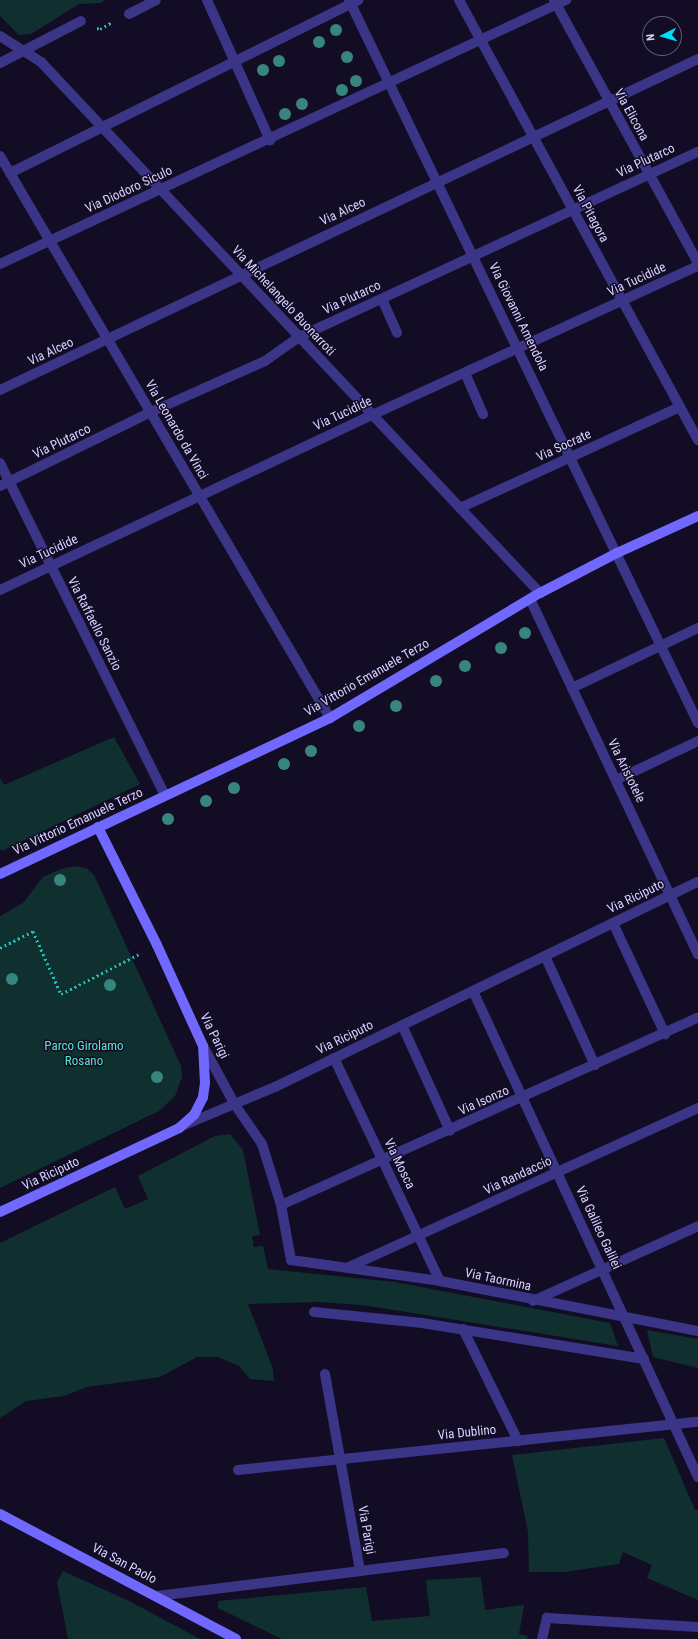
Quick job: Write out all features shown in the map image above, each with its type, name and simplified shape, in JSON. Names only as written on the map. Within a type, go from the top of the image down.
[{"type":"street","points":[[129,14],[156,0]]},
{"type":"street","points":[[207,0],[270,140]]},
{"type":"street","name":"Via Pitagora","points":[[459,0],[698,440]]},
{"type":"street","points":[[481,40],[555,2],[566,0]]},
{"type":"street","points":[[10,173],[221,68],[233,57],[352,1]]},
{"type":"street","name":"Via Giovanni Amendola","points":[[352,1],[389,83],[618,553],[698,723]]},
{"type":"street","name":"Via Elicona","points":[[555,2],[698,265]]},
{"type":"street","points":[[0,63],[81,21]]},
{"type":"street","name":"Via Michelangelo Buonarroti","points":[[0,36],[41,62],[540,593]]},
{"type":"street","name":"Via Diodoro Siculo","points":[[0,264],[270,140],[481,40]]},
{"type":"street","name":"Via Alceo","points":[[0,390],[698,58]]},
{"type":"street","name":"Via Plutarco","points":[[5,484],[151,412],[264,361],[299,337],[698,152]]},
{"type":"street","name":"Via Leonardo da Vinci","points":[[0,156],[330,718]]},
{"type":"street","name":"Via Tucidide","points":[[0,590],[372,415],[698,265]]},
{"type":"street","points":[[382,299],[397,333]]},
{"type":"street","points":[[465,373],[483,414]]},
{"type":"street","name":"Via Socrate","points":[[460,508],[680,407]]},
{"type":"street","name":"Via Raffaello Sanzio","points":[[0,464],[5,484],[51,566],[165,795]]},
{"type":"street","name":"Via Vittorio Emanuele Terzo","points":[[0,874],[330,718],[540,593],[618,553],[698,516]]},
{"type":"street","name":"Via Aristotele","points":[[530,599],[698,954]]},
{"type":"street","points":[[572,688],[698,628]]},
{"type":"street","points":[[616,780],[698,741]]},
{"type":"street","name":"Via Parigi","points":[[98,827],[157,945],[203,1046],[235,1105],[262,1144],[281,1205],[291,1260]]},
{"type":"street","name":"Via Riciputo","points":[[0,1212],[179,1128],[235,1105],[698,882]]},
{"type":"street","points":[[613,923],[665,1034]]},
{"type":"street","points":[[545,956],[596,1065]]},
{"type":"street","name":"Via Galileo Galilei","points":[[473,991],[602,1270],[626,1318],[698,1477]]},
{"type":"street","name":"Via Isonzo","points":[[281,1205],[383,1161],[698,1018]]},
{"type":"street","points":[[402,1025],[450,1130]]},
{"type":"street","points":[[179,1128],[194,1115],[203,1097],[205,1082],[203,1046]]},
{"type":"street","name":"Via Mosca","points":[[334,1058],[440,1281]]},
{"type":"street","name":"Via Randaccio","points":[[349,1267],[698,1108]]},
{"type":"street","points":[[533,1300],[698,1226]]},
{"type":"street","name":"Via Taormina","points":[[291,1260],[440,1281],[698,1331]]},
{"type":"street","points":[[314,1312],[463,1328],[644,1359]]},
{"type":"street","points":[[463,1328],[518,1441]]},
{"type":"street","name":"Via Parigi","points":[[325,1374],[360,1571],[504,1553]]},
{"type":"street","name":"Via Dublino","points":[[238,1470],[698,1422]]},
{"type":"street","name":"Via San Paolo","points":[[0,1514],[236,1639]]},
{"type":"street","points":[[157,1596],[360,1571]]},
{"type":"street","points":[[542,1639],[547,1618],[698,1627]]},
{"type":"path","points":[[81,21],[100,29],[129,14]]},
{"type":"path","points":[[0,948],[33,931],[61,994],[131,958]]},
{"type":"green space","points":[[0,0],[105,0],[101,3],[79,4],[31,34],[19,35],[0,16]]},
{"type":"green space","points":[[114,737],[140,784],[2,851],[0,849],[0,778],[4,785]]},
{"type":"green space","name":"Parco Girolamo Rosano","points":[[75,866],[86,868],[94,875],[181,1066],[182,1077],[175,1096],[159,1111],[0,1188],[0,916],[23,903],[43,877],[61,869]]},
{"type":"green space","points":[[230,1134],[243,1150],[260,1235],[252,1236],[254,1247],[263,1246],[268,1269],[395,1282],[610,1323],[618,1346],[363,1305],[318,1302],[248,1304],[273,1369],[274,1381],[250,1379],[239,1366],[218,1357],[197,1357],[160,1377],[87,1387],[64,1396],[26,1401],[0,1418],[0,1243],[115,1187],[125,1209],[148,1199],[138,1176],[215,1136]]},
{"type":"green space","points":[[647,1330],[698,1339],[698,1368],[653,1357]]},
{"type":"green space","points":[[664,1438],[695,1510],[698,1510],[698,1600],[647,1578],[652,1565],[623,1552],[619,1564],[564,1572],[529,1572],[528,1532],[512,1455]]},
{"type":"green space","points":[[63,1571],[129,1601],[200,1639],[68,1639],[57,1582]]},
{"type":"green space","points":[[481,1577],[485,1610],[524,1605],[519,1634],[528,1636],[527,1639],[282,1639],[218,1608],[218,1601],[366,1587],[372,1621],[430,1616],[426,1580]]}]
